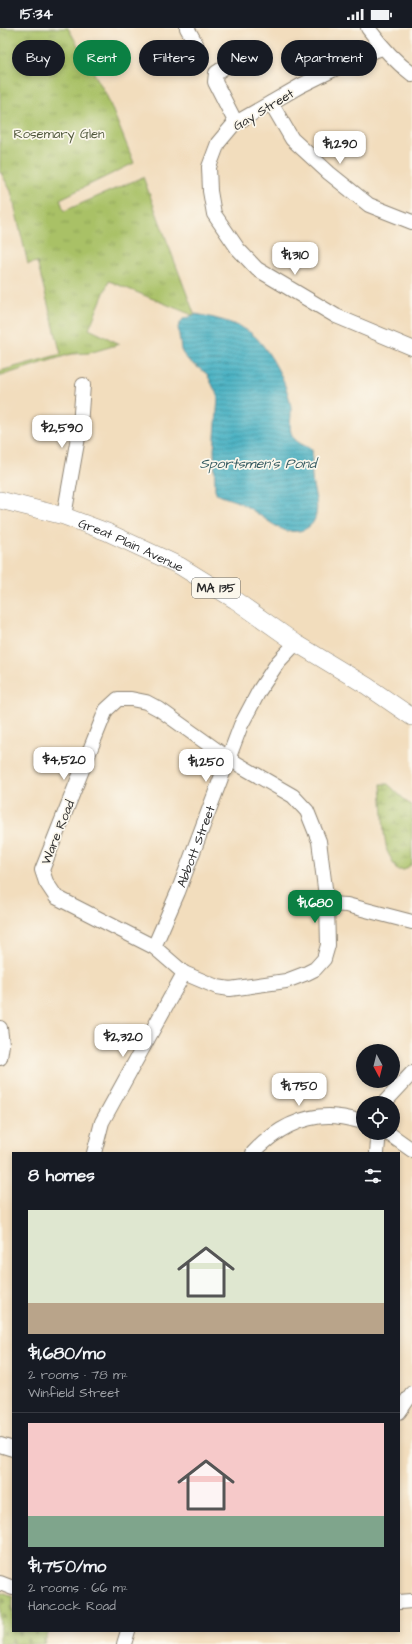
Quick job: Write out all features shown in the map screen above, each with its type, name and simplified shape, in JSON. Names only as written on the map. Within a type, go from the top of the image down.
[{"type":"main road","name":"Great Plain Avenue","points":[[0,500],[64,516],[107,532],[180,566],[236,600],[296,643],[367,686],[412,717]]},
{"type":"street","points":[[187,28],[194,40]]},
{"type":"street","points":[[368,28],[382,48],[412,74]]},
{"type":"street","name":"Gay Street","points":[[382,48],[363,55],[314,79],[229,128],[218,143],[209,168],[210,191],[214,214],[238,249],[257,269],[336,316],[412,348]]},
{"type":"street","points":[[217,72],[214,77],[215,82],[236,123]]},
{"type":"street","points":[[271,103],[292,139],[329,173],[369,205],[412,222]]},
{"type":"street","points":[[64,516],[80,426],[83,385]]},
{"type":"street","name":"Abbott Street","points":[[154,947],[178,892],[241,725],[259,691],[278,662],[296,643]]},
{"type":"street","name":"Ware Road","points":[[118,699],[131,699],[146,702],[159,709],[229,759],[293,796],[307,811],[319,841],[327,904],[328,945],[324,959],[315,969],[307,973],[286,981],[230,989],[209,985],[184,973],[154,947],[56,897],[46,882],[42,870],[106,710],[118,699]]},
{"type":"street","points":[[327,904],[347,904],[412,922]]},
{"type":"street","points":[[94,1152],[102,1122],[184,973]]},
{"type":"street","points":[[0,1028],[2,1044],[0,1058]]},
{"type":"street","points":[[391,1096],[412,1073]]},
{"type":"street","points":[[254,1152],[279,1130],[306,1118],[330,1116],[356,1121]]},
{"type":"street","points":[[377,1140],[377,1152]]},
{"type":"street","points":[[398,1140],[412,1150]]},
{"type":"street","points":[[400,1411],[412,1393]]},
{"type":"street","points":[[0,1445],[12,1449]]},
{"type":"street","points":[[0,1583],[12,1588]]},
{"type":"street","points":[[400,1602],[412,1601]]},
{"type":"street","points":[[124,1644],[128,1632]]},
{"type":"green space","name":"Rosemary Glen","points":[[0,28],[68,28],[75,40],[73,40],[73,76],[96,76],[106,94],[134,163],[60,199],[64,211],[143,177],[195,316],[109,281],[89,329],[120,344],[89,353],[71,354],[0,376],[0,371],[61,354],[37,262],[28,264],[11,191],[0,171]]},
{"type":"green space","points":[[381,784],[388,784],[412,805],[412,864],[404,870],[397,870],[387,851],[384,833]]},
{"type":"green space","points":[[0,1592],[12,1597],[12,1632],[49,1632],[44,1644],[0,1644]]},
{"type":"water","name":"Sportsmen's Pond","points":[[196,314],[232,323],[245,329],[258,339],[277,367],[286,389],[291,408],[290,429],[292,435],[298,442],[312,449],[312,481],[317,510],[312,524],[304,530],[284,530],[273,525],[245,506],[222,497],[217,494],[215,490],[214,450],[218,397],[207,374],[189,361],[183,354],[181,350],[178,327],[183,319]]}]
